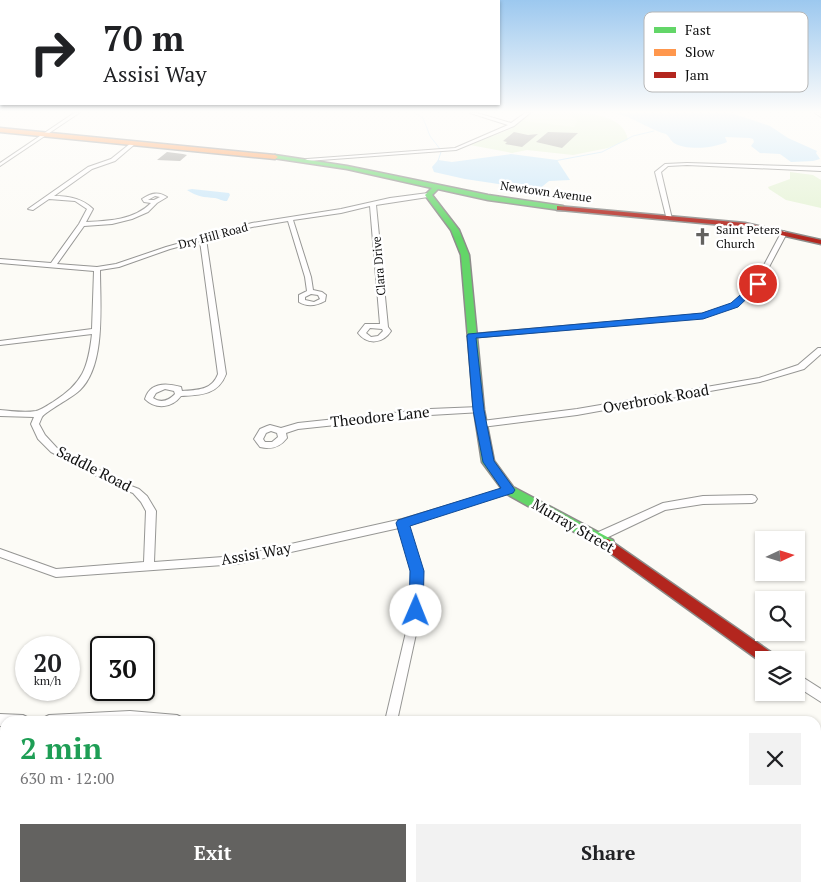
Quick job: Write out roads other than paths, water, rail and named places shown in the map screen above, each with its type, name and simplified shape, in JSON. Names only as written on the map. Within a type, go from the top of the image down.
[{"type":"main road","name":"Newtown Avenue","points":[[249,155],[339,162],[416,184],[431,191],[563,209],[745,225],[821,242]]},
{"type":"main road","name":"Murray Street","points":[[431,191],[454,225],[463,242],[466,254],[471,336],[479,410],[488,462],[509,490],[598,537],[757,651]]},
{"type":"street","points":[[0,164],[15,155]]},
{"type":"street","points":[[30,209],[90,168],[113,160],[120,155]]},
{"type":"street","points":[[339,162],[405,155]]},
{"type":"street","points":[[669,219],[658,172],[667,165],[687,164],[821,169]]},
{"type":"street","name":"Dry Hill Road","points":[[0,261],[97,269],[117,266],[203,238],[252,225],[373,205],[431,191]]},
{"type":"street","points":[[49,197],[71,198],[87,205],[90,209],[82,224],[52,266]]},
{"type":"street","points":[[82,224],[112,222],[130,218],[146,211],[155,202]]},
{"type":"street","name":"Clara Drive","points":[[373,205],[384,327]]},
{"type":"street","points":[[290,219],[308,277],[310,292]]},
{"type":"street","points":[[471,336],[703,316],[734,305],[758,284],[784,233]]},
{"type":"street","points":[[179,394],[208,391],[216,386],[222,374],[203,238]]},
{"type":"street","points":[[0,413],[39,414],[68,396],[80,384],[89,370],[96,331],[97,269]]},
{"type":"street","points":[[0,342],[96,331]]},
{"type":"street","name":"Overbrook Road","points":[[482,424],[577,412],[760,380],[801,367],[821,350]]},
{"type":"street","name":"Theodore Lane","points":[[282,431],[298,426],[430,412],[479,410]]},
{"type":"street","name":"Saddle Road","points":[[39,414],[35,424],[41,437],[54,450],[90,470],[136,491],[144,499],[151,510],[149,565]]},
{"type":"street","name":"Assisi Way","points":[[0,553],[56,573],[237,560],[402,523],[509,490]]},
{"type":"street","points":[[598,537],[663,507],[703,500],[752,499]]},
{"type":"street","points":[[392,716],[416,611],[417,571],[402,523]]},
{"type":"street","points":[[805,685],[821,696]]},
{"type":"water","points":[[506,155],[557,160],[570,180],[549,181],[538,190],[465,179],[434,172],[432,167],[438,160],[452,162]]},
{"type":"water","points":[[781,155],[817,155],[820,159],[813,161],[791,162]]},
{"type":"water","points":[[187,190],[229,193],[230,195],[227,201],[223,201],[197,195]]},
{"type":"waterway","points":[[438,161],[440,155]]},
{"type":"waterway","points":[[554,161],[588,155]]},
{"type":"place","name":"Saint Peters Church","points":[[702,237]]}]
